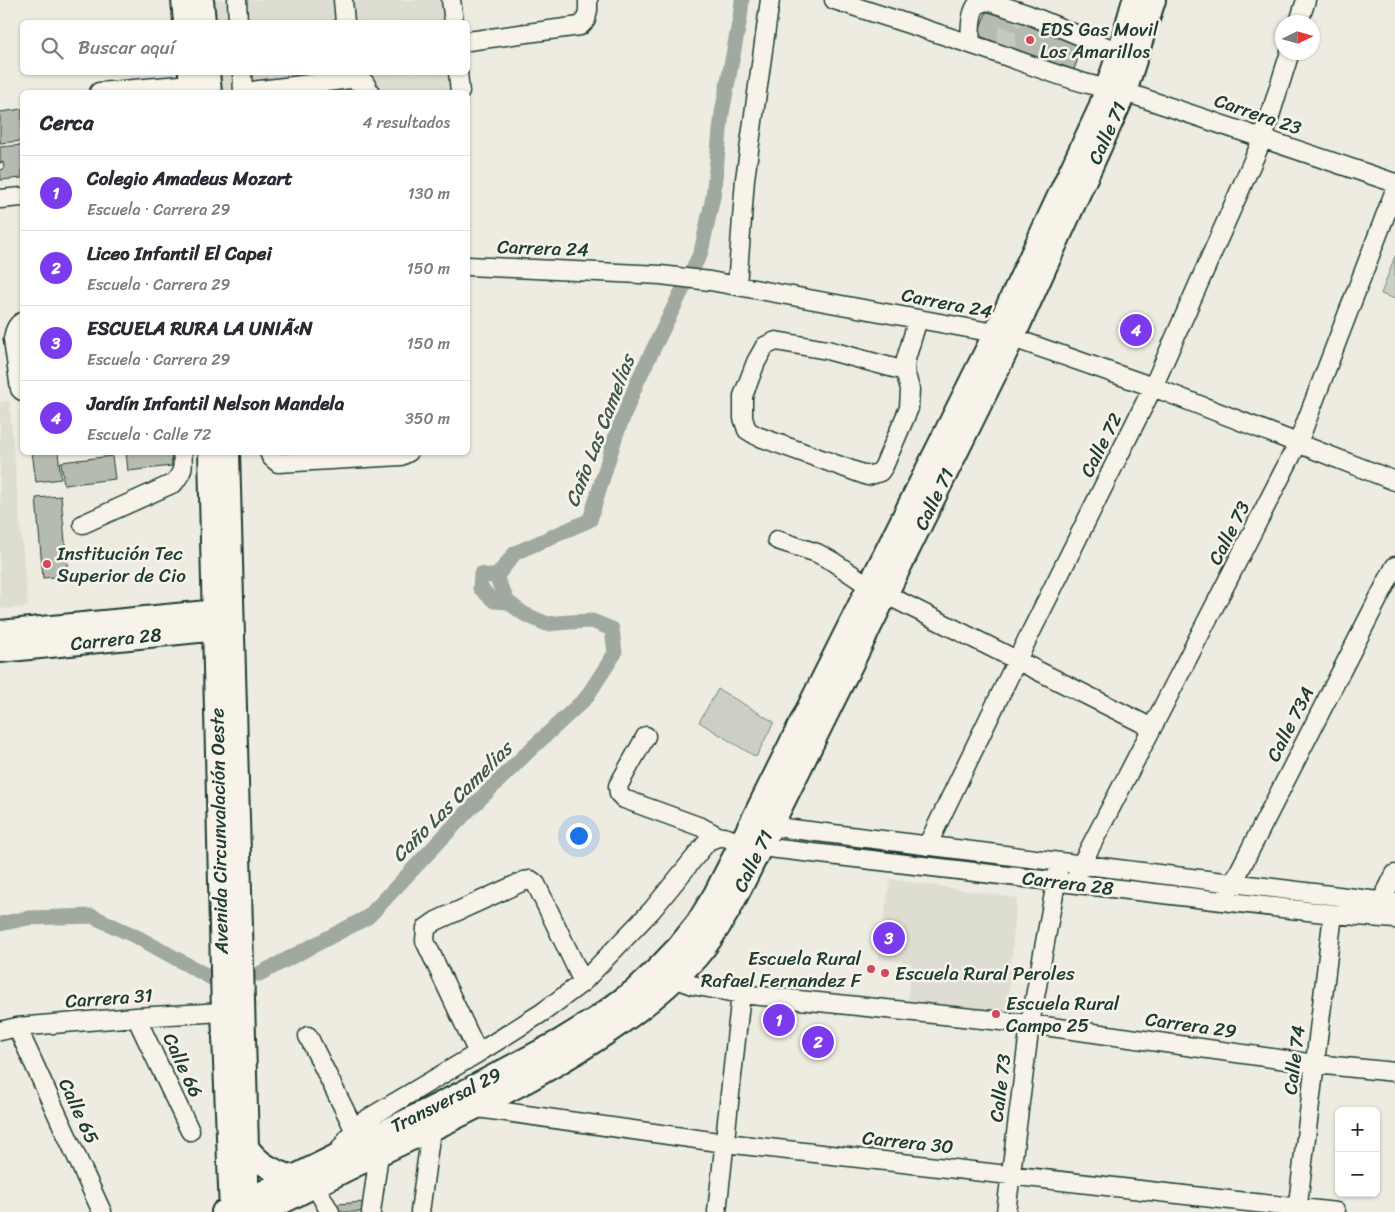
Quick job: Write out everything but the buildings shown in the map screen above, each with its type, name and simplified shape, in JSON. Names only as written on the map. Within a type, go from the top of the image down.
[{"type":"main road","points":[[183,0],[185,20]]},
{"type":"main road","points":[[202,0],[204,20]]},
{"type":"main road","name":"Calle 71","points":[[1116,91],[1118,52],[1134,0]]},
{"type":"main road","name":"Calle 71","points":[[666,974],[679,946],[698,922],[756,835],[1004,336],[1099,110],[1116,91],[1154,0]]},
{"type":"main road","name":"Avenida Circunvalación Oeste","points":[[210,455],[223,620],[247,1147],[240,1210]]},
{"type":"main road","name":"Avenida Circunvalación Oeste","points":[[228,455],[223,620],[223,1012],[240,1210]]},
{"type":"main road","name":"Carrera 28","points":[[0,632],[223,620]]},
{"type":"main road","name":"Carrera 28","points":[[0,651],[223,620]]},
{"type":"main road","name":"Transversal 29","points":[[240,1210],[305,1178],[379,1154],[431,1130],[477,1108],[566,1059],[608,1033],[647,1004],[666,974]]},
{"type":"main road","name":"Transversal 29","points":[[305,1178],[337,1154],[460,1094],[558,1042],[598,1018],[635,990],[666,974]]},
{"type":"main road","points":[[247,1147],[253,1156],[266,1166],[281,1173],[305,1178]]},
{"type":"street","points":[[237,0],[238,20]]},
{"type":"street","points":[[343,0],[345,20]]},
{"type":"street","points":[[451,0],[454,20]]},
{"type":"street","points":[[470,41],[580,26],[586,20],[588,0]]},
{"type":"street","points":[[737,286],[745,179],[770,0]]},
{"type":"street","name":"Carrera 23","points":[[834,0],[971,44],[1008,52],[1080,82],[1116,91],[1263,138],[1395,183]]},
{"type":"street","points":[[1301,15],[1306,0]]},
{"type":"street","points":[[971,44],[970,26],[974,10],[981,2],[988,1],[1021,16],[1118,52]]},
{"type":"street","name":"Calle 72","points":[[928,846],[1017,660],[1153,387],[1263,138],[1287,60]]},
{"type":"street","points":[[242,75],[243,90]]},
{"type":"street","points":[[458,75],[460,90]]},
{"type":"street","points":[[256,90],[350,76],[365,84],[369,90]]},
{"type":"street","points":[[121,90],[198,83]]},
{"type":"street","name":"Calle 73","points":[[1074,883],[1081,865],[1298,443],[1395,190]]},
{"type":"street","points":[[0,199],[20,197]]},
{"type":"street","name":"Carrera 24","points":[[470,266],[661,275],[710,281],[1004,336],[1153,387],[1395,481]]},
{"type":"street","points":[[905,371],[827,350],[776,341],[765,346],[756,362],[744,396],[743,418],[747,430],[757,436],[868,476],[880,472],[909,408],[910,389],[905,371],[906,359],[918,319]]},
{"type":"street","points":[[20,323],[14,332],[13,339],[20,389]]},
{"type":"street","points":[[83,524],[174,484],[181,475],[184,465],[182,455]]},
{"type":"street","points":[[270,455],[278,462],[403,455]]},
{"type":"street","points":[[777,540],[817,553],[878,590],[1152,728]]},
{"type":"street","name":"Calle 73A","points":[[1224,901],[1395,566]]},
{"type":"street","points":[[646,736],[618,786],[619,794],[624,800],[701,827],[718,836],[729,838],[756,835]]},
{"type":"street","name":"Carrera 28","points":[[756,835],[928,846],[1388,902]]},
{"type":"street","name":"Carrera 28","points":[[756,835],[1055,881],[1333,914],[1395,919]]},
{"type":"street","points":[[337,1154],[354,1129],[362,1122],[478,1054],[542,1012],[583,982],[652,910],[708,841],[718,836]]},
{"type":"street","name":"Calle 73","points":[[1006,1212],[1030,1024],[1060,862]]},
{"type":"street","points":[[1388,902],[1395,874]]},
{"type":"street","points":[[478,1054],[425,941],[426,928],[436,921],[524,881],[531,880],[536,884],[546,903],[583,982]]},
{"type":"street","name":"Calle 74","points":[[1297,1210],[1333,914]]},
{"type":"street","name":"Carrera 29","points":[[666,974],[700,986],[741,994],[1030,1024],[1315,1064],[1395,1072]]},
{"type":"street","points":[[717,1212],[741,994]]},
{"type":"street","name":"Carrera 31","points":[[8,1029],[136,1017],[223,1012]]},
{"type":"street","name":"Calle 66","points":[[136,1017],[190,1131]]},
{"type":"street","name":"Calle 65","points":[[8,1029],[102,1212]]},
{"type":"street","points":[[308,1036],[354,1129]]},
{"type":"street","name":"Carrera 30","points":[[477,1108],[725,1143],[1297,1210],[1336,1212]]},
{"type":"street","points":[[420,1212],[431,1130]]},
{"type":"street","points":[[371,1212],[379,1154]]},
{"type":"street","points":[[305,1178],[330,1212]]},
{"type":"shaded area","points":[[212,0],[444,0],[447,20],[214,20]]},
{"type":"shaded area","points":[[219,75],[451,75],[452,90],[220,90]]},
{"type":"shaded area","points":[[1395,256],[1395,299],[1381,294]]},
{"type":"shaded area","points":[[9,401],[28,607],[0,609],[0,402]]},
{"type":"shaded area","points":[[718,689],[774,722],[756,757],[699,722]]},
{"type":"shaded area","points":[[890,879],[1017,898],[1007,1012],[908,1002],[911,963],[878,959]]},
{"type":"waterway","name":"Caño Las Camelias","points":[[259,974],[368,917],[463,816],[586,698],[615,653],[612,629],[592,621],[547,624],[524,614],[508,602],[496,577],[515,553],[590,520],[616,435],[638,380],[701,252],[713,197],[722,113],[742,0]]},
{"type":"waterway","points":[[496,577],[481,574],[480,588],[494,601],[508,602]]},
{"type":"waterway","name":"Caño Las Camelias","points":[[0,924],[28,918],[92,916],[139,938],[213,979]]},
{"type":"tunnel","points":[[1007,47],[1007,31],[1015,19]]},
{"type":"place","name":"EDS Gas Movil Los Amarillos","points":[[1030,40]]},
{"type":"place","name":"Jardín Infantil Nelson Mandela","points":[[1136,330]]},
{"type":"place","name":"Institución Tec Superior de Cio","points":[[47,564]]},
{"type":"place","name":"ESCUELA RURA LA UNIÃ‹N","points":[[889,938]]},
{"type":"place","name":"Escuela Rural Rafael Fernandez F","points":[[871,969]]},
{"type":"place","name":"Escuela Rural Peroles","points":[[885,973]]},
{"type":"place","name":"Escuela Rural Campo 25","points":[[996,1014]]},
{"type":"place","name":"Colegio Amadeus Mozart","points":[[779,1020]]},
{"type":"place","name":"Liceo Infantil El Capei","points":[[818,1042]]}]
